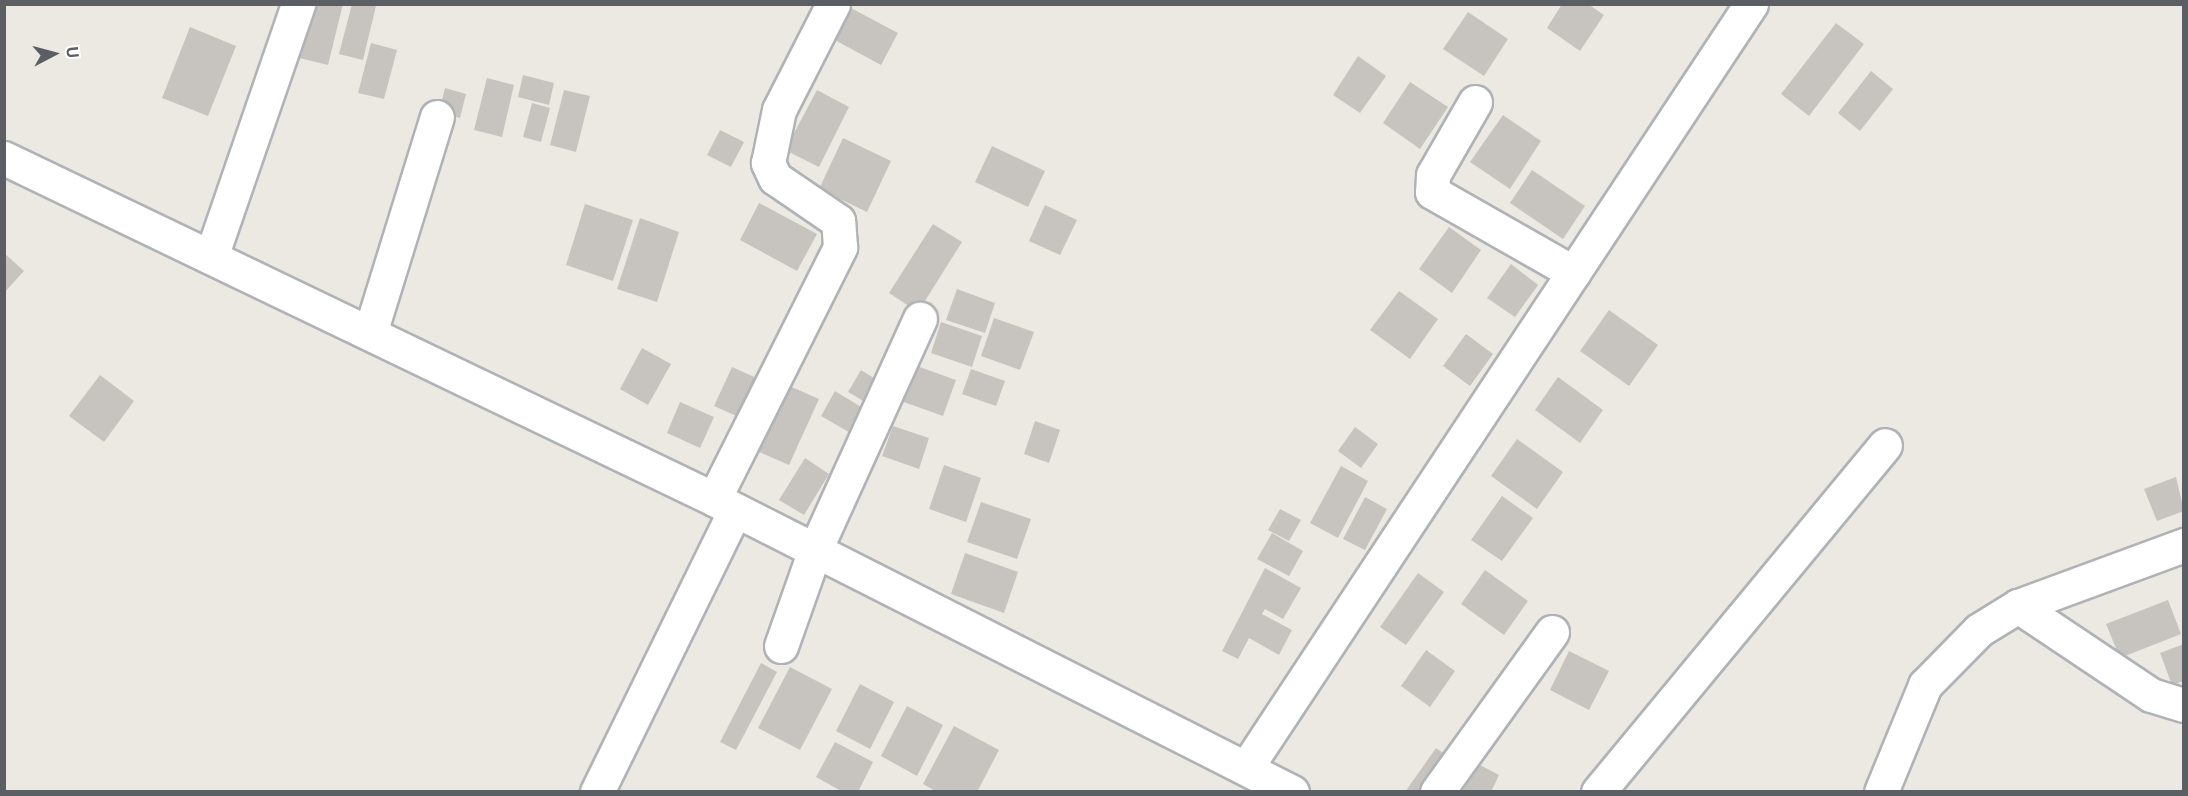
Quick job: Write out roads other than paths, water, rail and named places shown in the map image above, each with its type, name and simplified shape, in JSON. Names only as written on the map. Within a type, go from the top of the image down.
[{"type":"street","points":[[211,257],[298,4]]},
{"type":"street","points":[[597,792],[840,247],[838,221],[775,178],[768,163],[779,110],[833,4]]},
{"type":"street","points":[[1246,768],[1751,4]]},
{"type":"street","points":[[1475,102],[1433,175],[1432,192],[1574,273]]},
{"type":"street","points":[[370,333],[437,117]]},
{"type":"street","points":[[4,158],[815,549],[1292,792]]},
{"type":"street","points":[[781,646],[815,549],[920,319]]},
{"type":"street","points":[[1598,792],[1885,446]]},
{"type":"street","points":[[1881,792],[1925,685],[1979,630],[2018,606],[2184,545]]},
{"type":"street","points":[[2018,606],[2151,695],[2184,705]]},
{"type":"street","points":[[1437,792],[1552,632]]}]
